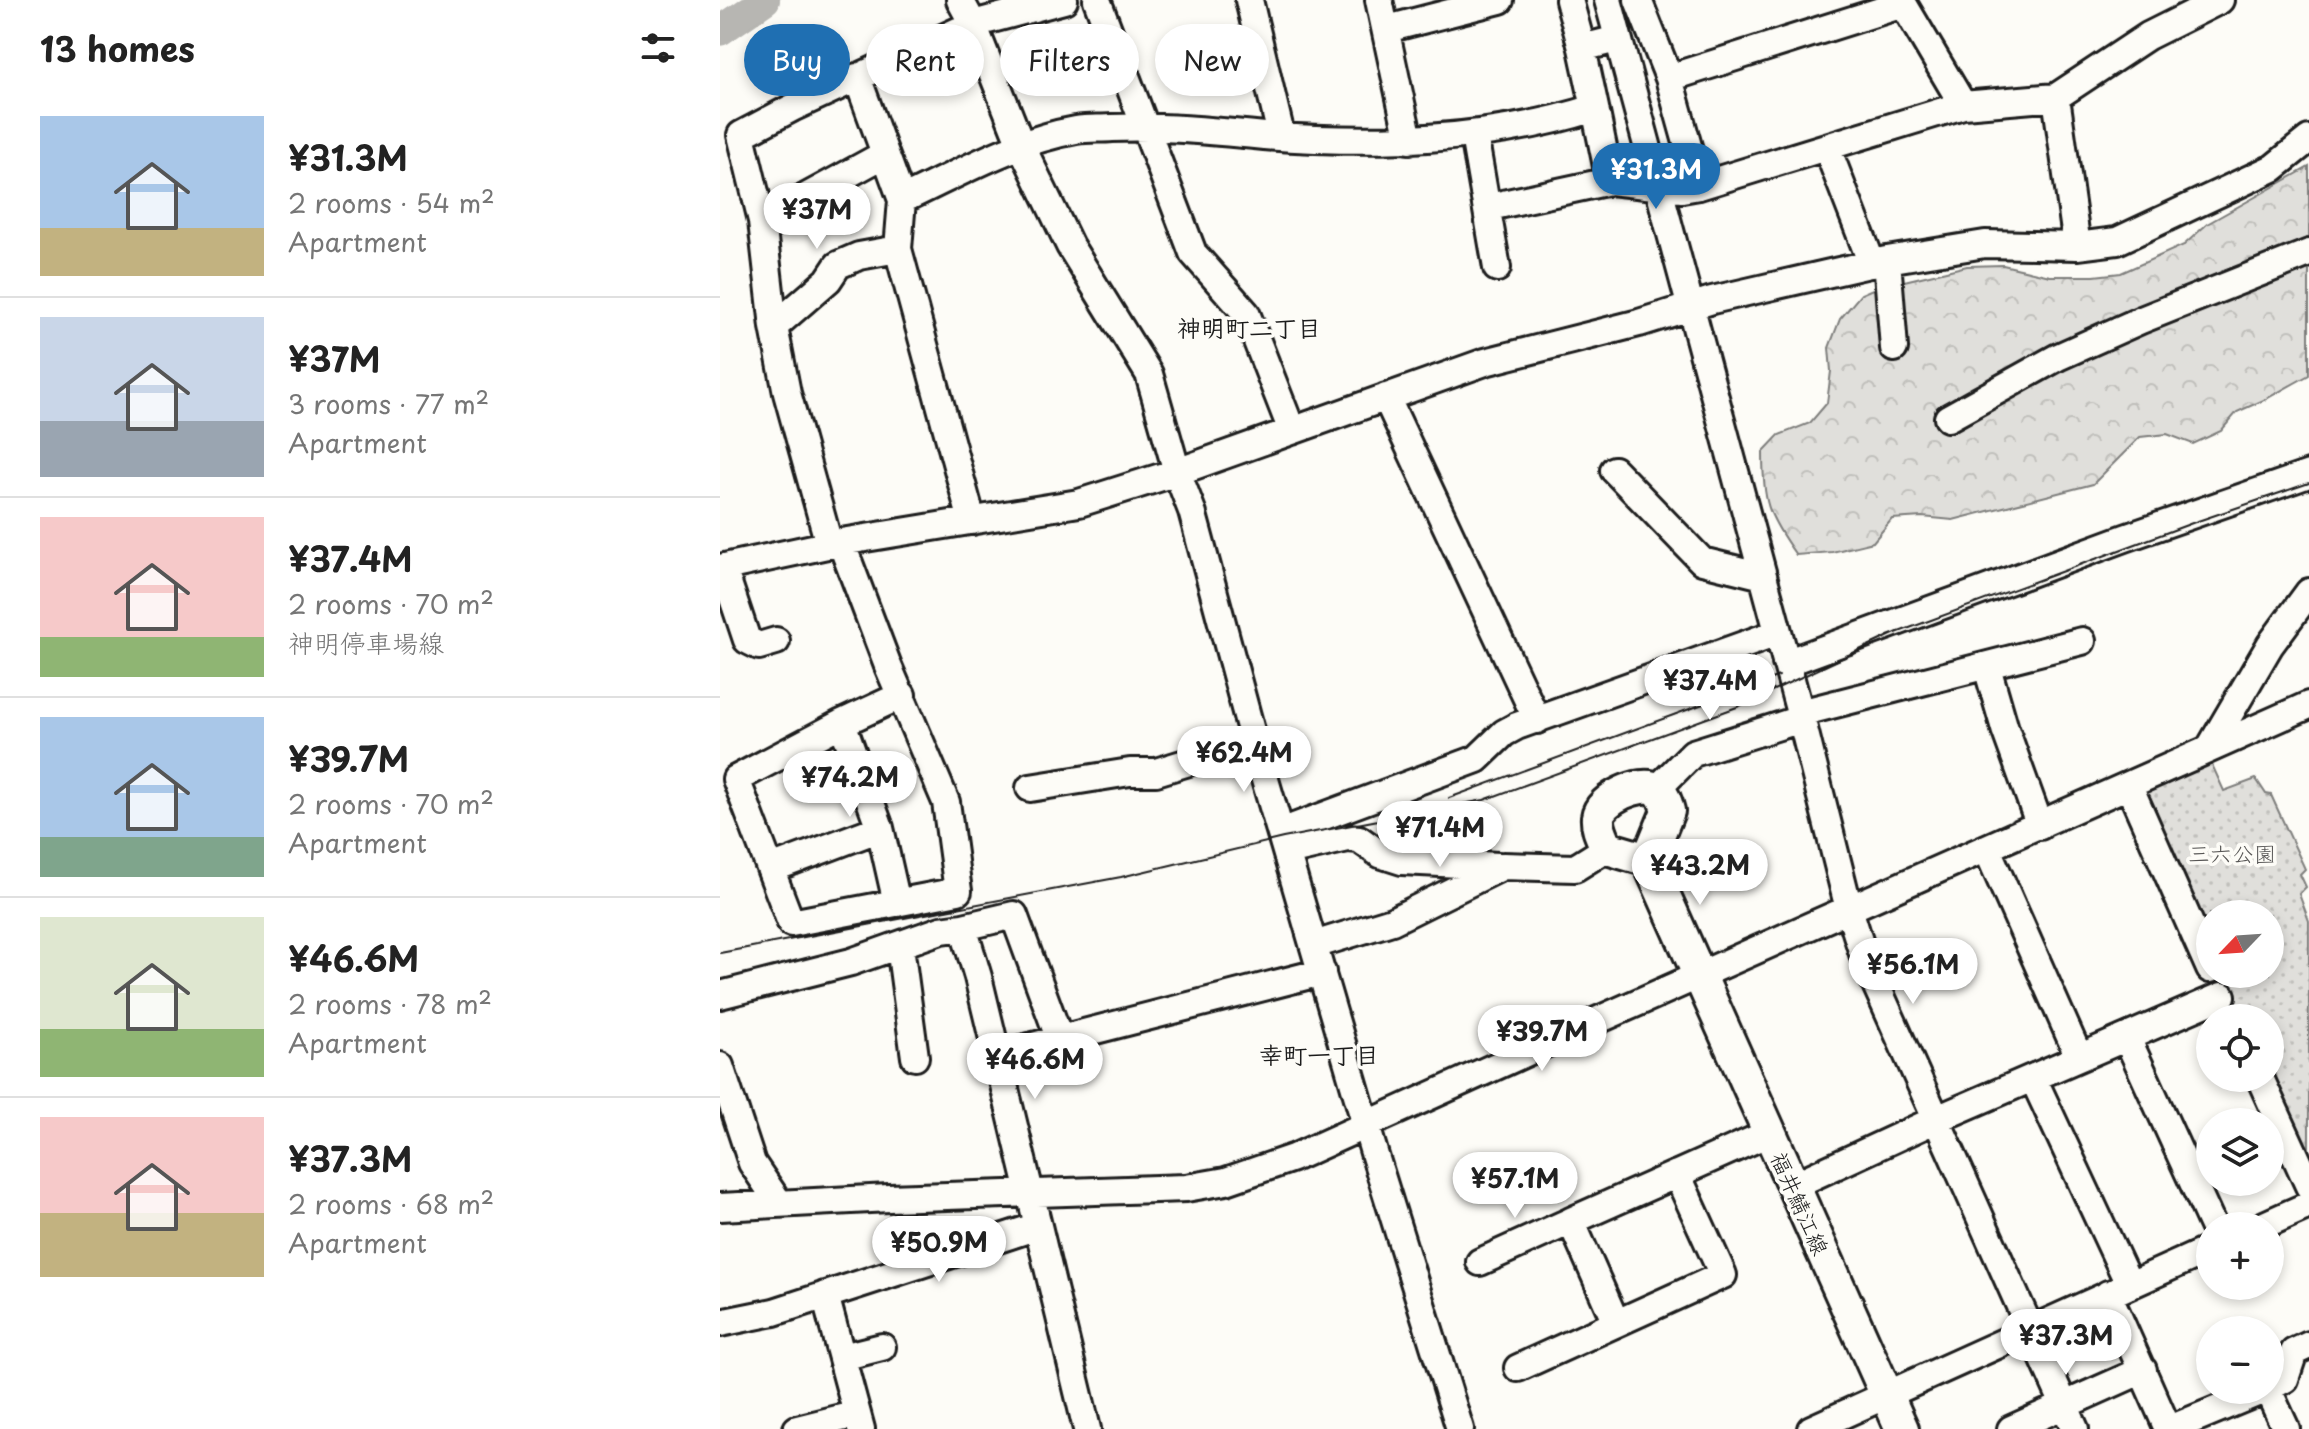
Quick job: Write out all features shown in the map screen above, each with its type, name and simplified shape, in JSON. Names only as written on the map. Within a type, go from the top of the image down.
[{"type":"main road","points":[[1646,786],[1657,789],[1668,811],[1648,860],[1607,848],[1599,830],[1598,815],[1605,802],[1646,786]]},
{"type":"main road","name":"福井鯖江線","points":[[1648,860],[1902,1429]]},
{"type":"street","points":[[960,0],[973,24],[1064,0]]},
{"type":"street","points":[[1097,0],[1193,253],[1246,313],[1292,431]]},
{"type":"street","points":[[1249,0],[1281,135]]},
{"type":"street","points":[[1379,0],[1409,140]]},
{"type":"street","points":[[1387,29],[1500,0]]},
{"type":"street","points":[[1569,0],[1610,181]]},
{"type":"street","points":[[1609,0],[1865,960],[2070,1417]]},
{"type":"street","points":[[1638,0],[1669,78],[1699,186]]},
{"type":"street","points":[[1489,207],[1610,181],[1682,189],[1699,186],[1963,105],[2056,97],[2148,36],[2220,0]]},
{"type":"street","points":[[1669,78],[1902,2],[1963,105]]},
{"type":"street","points":[[1582,48],[1617,39]]},
{"type":"street","points":[[984,52],[1021,145],[1070,246],[1149,374],[1177,472],[1192,511],[1254,742],[1366,1125],[1460,1429]]},
{"type":"street","points":[[866,73],[731,135],[762,221],[774,327],[787,393],[835,543],[863,604],[902,695],[946,802],[958,891],[791,923],[736,779],[902,695]]},
{"type":"street","points":[[857,77],[902,200],[898,249],[972,521]]},
{"type":"street","points":[[2056,97],[2077,246]]},
{"type":"street","points":[[902,200],[1021,145],[1077,129],[1145,127],[1409,140],[1474,135],[1595,108]]},
{"type":"street","points":[[1474,135],[1489,207],[1497,268]]},
{"type":"street","points":[[776,641],[759,646],[747,640],[721,568],[835,543],[1079,503],[1177,472],[1485,362],[1690,309],[1712,300],[1879,262],[1985,244],[2077,246],[2117,241],[2273,168],[2309,139]]},
{"type":"street","points":[[1827,148],[1879,262],[1894,348]]},
{"type":"street","points":[[762,221],[885,154]]},
{"type":"street","points":[[774,327],[828,280],[838,265],[859,256],[898,249]]},
{"type":"street","points":[[1948,418],[2058,357],[2141,320],[2309,253]]},
{"type":"street","points":[[1386,397],[1537,720]]},
{"type":"street","points":[[1614,470],[1702,561],[1763,576]]},
{"type":"street","points":[[1786,663],[2309,474]]},
{"type":"street","points":[[2209,749],[2270,645],[2309,592]]},
{"type":"street","points":[[1284,842],[1477,759],[1504,733],[1517,726],[1777,633]]},
{"type":"street","points":[[1657,789],[1693,753],[1800,716],[2082,641]]},
{"type":"street","points":[[1987,667],[2005,729],[2040,826]]},
{"type":"street","points":[[720,1207],[1186,1188],[1226,1181],[1293,1158],[2209,749],[2307,710]]},
{"type":"street","points":[[842,723],[880,828],[897,903]]},
{"type":"street","points":[[1030,788],[1130,772],[1156,772],[1254,742]]},
{"type":"street","points":[[1794,1185],[1937,1119],[2127,1038],[2219,989],[2129,786]]},
{"type":"street","points":[[771,869],[880,828]]},
{"type":"street","points":[[1284,842],[1348,838],[1359,839],[1380,854],[1402,861],[1575,868],[1607,848]]},
{"type":"street","points":[[1987,849],[2079,1057]]},
{"type":"street","points":[[1314,945],[1392,921],[1503,866]]},
{"type":"street","points":[[720,995],[851,962],[941,930],[1014,915],[1060,1040]]},
{"type":"street","points":[[963,927],[998,1055],[1087,1429]]},
{"type":"street","points":[[900,946],[915,1057]]},
{"type":"street","points":[[998,1055],[1322,972]]},
{"type":"street","points":[[2127,1038],[2207,1212]]},
{"type":"street","points":[[720,1066],[752,1163],[779,1203]]},
{"type":"street","points":[[2033,1078],[2118,1289],[2143,1370],[2169,1429],[2231,1404]]},
{"type":"street","points":[[2266,1092],[2309,1186]]},
{"type":"street","points":[[1480,1262],[1519,1255],[1571,1221],[1769,1133]]},
{"type":"street","points":[[1518,1368],[1723,1275],[1677,1174]]},
{"type":"street","points":[[2284,1216],[2309,1205]]},
{"type":"street","points":[[1571,1221],[1616,1323]]},
{"type":"street","points":[[720,1323],[774,1312],[1038,1226]]},
{"type":"street","points":[[1811,1429],[2196,1255]]},
{"type":"street","points":[[797,1429],[859,1422],[825,1295]]},
{"type":"street","points":[[2284,1380],[2294,1352],[2309,1345]]},
{"type":"street","points":[[842,1357],[882,1347]]},
{"type":"street","points":[[2011,1429],[2070,1417],[2143,1370]]},
{"type":"street","points":[[2275,1404],[2286,1429]]},
{"type":"green space","points":[[2309,167],[2309,375],[2237,412],[2221,431],[2193,444],[2167,434],[2140,437],[2093,484],[1953,520],[1922,517],[1892,519],[1873,542],[1832,552],[1796,555],[1769,507],[1763,452],[1779,435],[1810,423],[1827,403],[1831,371],[1829,348],[1840,319],[1861,294],[1967,266],[2003,265],[2050,276],[2121,273],[2184,245],[2207,224]]},
{"type":"green space","name":"三六公園","points":[[2208,756],[2224,791],[2256,779],[2266,794],[2271,795],[2305,869],[2300,874],[2306,887],[2299,894],[2309,921],[2309,1172],[2276,1092],[2284,1092],[2284,1004],[2234,1004],[2226,988],[2284,988],[2284,900],[2196,900],[2196,919],[2138,787]]},
{"type":"waterway","points":[[720,31],[765,0]]},
{"type":"tram line","points":[[1888,636],[2309,483]]},
{"type":"tram line","points":[[720,953],[1121,877],[1283,838],[1484,800],[1737,707],[1898,632]]},
{"type":"tram line","points":[[1449,798],[1779,676]]},
{"type":"district","name":"神明町二丁目","points":[[1249,327]]},
{"type":"district","name":"幸町一丁目","points":[[1319,1054]]}]
